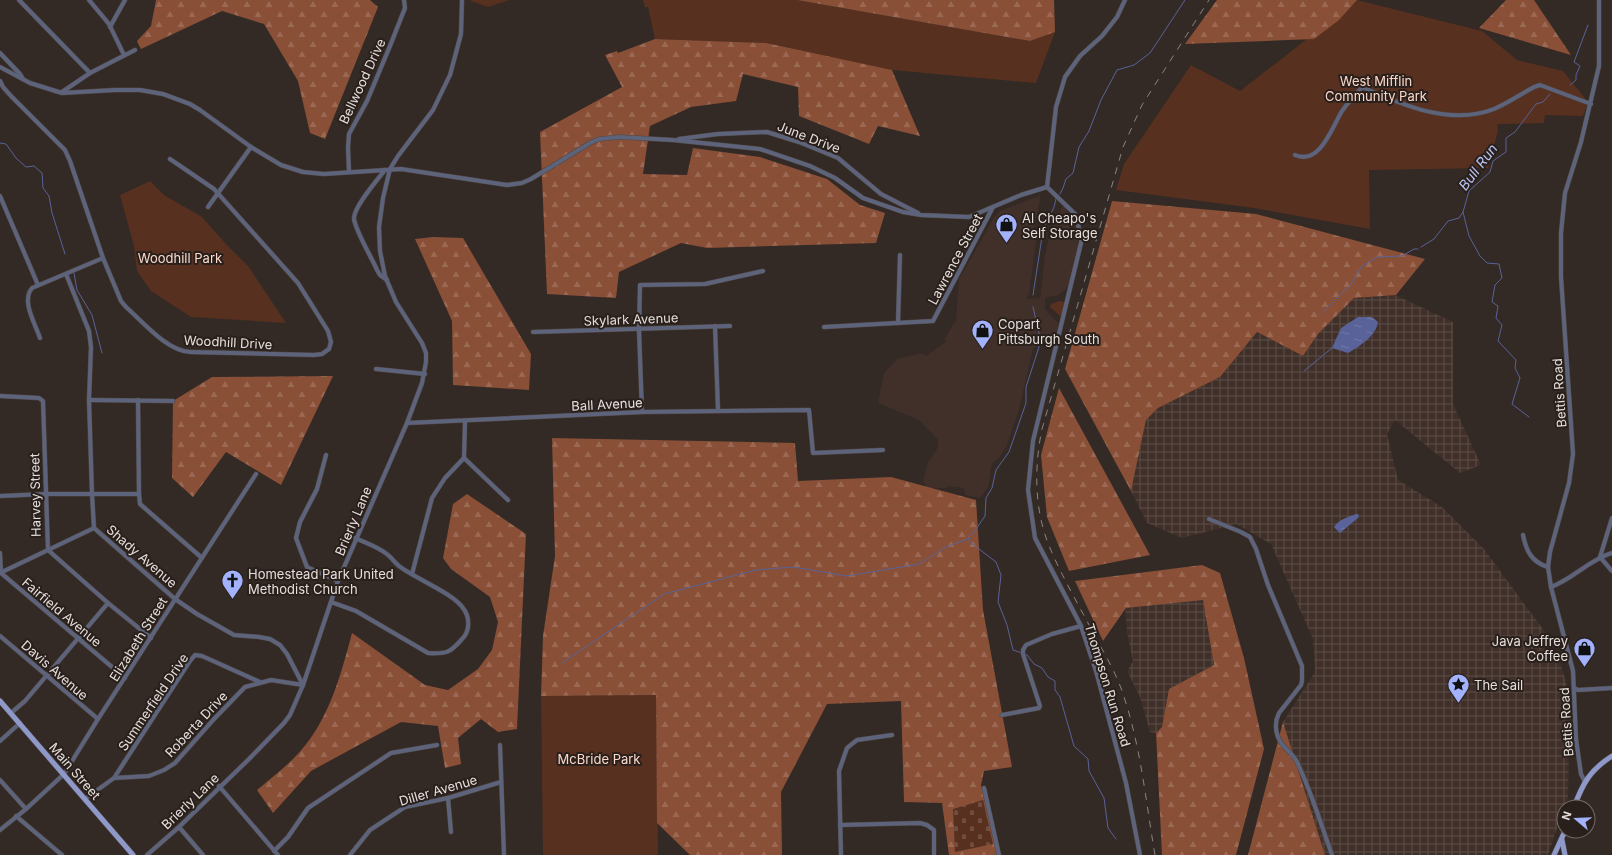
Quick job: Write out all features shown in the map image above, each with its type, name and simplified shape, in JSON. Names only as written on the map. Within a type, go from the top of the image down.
[{"type":"main road","name":"Main Street","points":[[0,701],[133,855]]},
{"type":"main road","points":[[1578,799],[1585,782],[1592,772],[1601,763],[1612,756]]},
{"type":"main road","points":[[1554,854],[1562,840]]},
{"type":"main road","points":[[1562,840],[1565,855]]},
{"type":"street","points":[[19,0],[90,73]]},
{"type":"street","points":[[89,0],[110,27],[124,55]]},
{"type":"street","points":[[110,27],[125,0]]},
{"type":"street","name":"Bellwood Drive","points":[[349,172],[349,134],[367,101],[390,46],[405,8],[404,0]]},
{"type":"street","name":"Brierly Lane","points":[[148,855],[179,827],[284,723],[295,705],[303,686],[338,581],[355,538],[407,423],[425,374],[426,353],[422,343],[396,302],[387,280],[380,251],[379,227],[383,198],[390,169],[438,102],[450,75],[461,34],[462,0]]},
{"type":"street","points":[[0,67],[30,84],[62,93],[140,90],[163,94],[190,104],[200,110],[251,147],[281,165],[303,172],[324,174],[400,169],[507,185],[522,183],[531,179],[599,138],[619,137],[673,140],[760,149],[810,166],[835,178],[864,198],[903,212],[921,215],[970,216],[1021,195],[1047,187],[1056,107],[1065,77],[1080,56],[1102,36],[1117,17],[1125,0]]},
{"type":"street","name":"Bettis Road","points":[[1585,782],[1581,774],[1576,739],[1571,659],[1551,587],[1548,567],[1550,552],[1569,483],[1573,454],[1561,270],[1563,208],[1565,193],[1579,152],[1599,66],[1599,0]]},
{"type":"street","points":[[62,93],[90,73],[135,50]]},
{"type":"street","points":[[0,53],[20,74],[23,80]]},
{"type":"street","name":"Woodhill Drive","points":[[0,81],[2,87],[65,150],[103,258],[121,301],[168,344],[183,352],[322,354],[329,349],[331,342],[330,337],[298,283],[218,193],[170,159]]},
{"type":"street","points":[[1295,155],[1301,157],[1311,156],[1322,147],[1343,110],[1362,87],[1393,101],[1452,116],[1463,116],[1493,109],[1534,86],[1540,85],[1591,104]]},
{"type":"street","name":"June Drive","points":[[673,140],[718,134],[767,132],[799,142],[838,158],[881,194],[921,215]]},
{"type":"street","points":[[208,207],[251,147]]},
{"type":"street","points":[[385,170],[358,206],[354,218],[358,230],[380,275],[387,280]]},
{"type":"street","name":"Thompson Run Road","points":[[1047,187],[1075,214],[1082,239],[1033,441],[1028,490],[1035,538],[1081,626],[1096,671],[1124,776],[1140,855]]},
{"type":"street","points":[[0,196],[38,285]]},
{"type":"street","name":"Lawrence Street","points":[[898,323],[933,321],[994,207]]},
{"type":"street","points":[[824,327],[898,323],[900,255]]},
{"type":"street","points":[[40,338],[28,303],[28,292],[38,285],[103,258]]},
{"type":"street","points":[[642,412],[639,330],[640,285],[705,284],[763,272]]},
{"type":"street","name":"Shady Avenue","points":[[66,274],[89,331],[91,348],[89,400],[94,528],[175,599],[197,614],[234,635],[270,639],[280,645],[287,654],[303,686]]},
{"type":"street","points":[[715,326],[718,410]]},
{"type":"street","name":"Skylark Avenue","points":[[533,332],[639,330],[730,326]]},
{"type":"street","points":[[376,369],[425,374]]},
{"type":"street","name":"Harvey Street","points":[[0,396],[41,399],[43,401],[48,550],[108,603],[151,638]]},
{"type":"street","points":[[89,400],[173,401]]},
{"type":"street","points":[[138,400],[140,504],[202,558]]},
{"type":"street","name":"Ball Avenue","points":[[407,423],[642,412],[809,410],[813,453],[883,450]]},
{"type":"street","points":[[412,574],[432,498],[445,478],[464,458],[465,421]]},
{"type":"street","points":[[326,455],[317,489],[300,522],[296,538],[306,567],[338,581]]},
{"type":"street","points":[[464,458],[508,500]]},
{"type":"street","name":"Elizabeth Street","points":[[0,830],[26,809],[64,774],[256,474]]},
{"type":"street","points":[[0,496],[45,494],[139,494]]},
{"type":"street","points":[[1600,557],[1612,518]]},
{"type":"street","points":[[1209,519],[1241,532],[1250,538],[1256,549],[1268,585],[1302,666],[1303,672],[1301,685],[1279,713],[1276,728],[1278,738],[1283,748],[1296,760],[1317,811],[1332,855]]},
{"type":"street","points":[[0,553],[0,573],[94,528]]},
{"type":"street","points":[[1523,535],[1526,547],[1534,561],[1548,567]]},
{"type":"street","points":[[331,602],[356,611],[428,653],[440,654],[452,650],[467,634],[468,617],[463,607],[453,599],[398,566],[388,554],[377,547],[355,538]]},
{"type":"street","points":[[1551,587],[1562,583],[1600,557],[1612,553]]},
{"type":"street","points":[[1600,557],[1612,571]]},
{"type":"street","name":"Fairfield Avenue","points":[[0,573],[125,678]]},
{"type":"street","points":[[11,713],[25,701],[108,603]]},
{"type":"street","points":[[1002,715],[1038,708],[1040,706],[1023,652],[1026,645],[1052,634],[1081,626]]},
{"type":"street","name":"Davis Avenue","points":[[0,636],[98,719]]},
{"type":"street","name":"Summerfield Drive","points":[[114,778],[195,655],[202,656],[260,682]]},
{"type":"street","name":"Roberta Drive","points":[[114,778],[149,776],[164,770],[175,763],[245,687],[270,680],[303,686]]},
{"type":"street","points":[[1574,688],[1578,690],[1612,688]]},
{"type":"street","points":[[0,741],[20,723]]},
{"type":"street","points":[[841,855],[839,771],[847,748],[857,740],[892,735]]},
{"type":"street","points":[[274,851],[288,837],[308,808],[391,753],[437,745]]},
{"type":"street","points":[[500,745],[504,855]]},
{"type":"street","points":[[85,799],[114,778]]},
{"type":"street","points":[[0,780],[26,809]]},
{"type":"street","name":"Diller Avenue","points":[[350,855],[370,830],[405,807],[448,798],[501,782]]},
{"type":"street","points":[[219,786],[278,855]]},
{"type":"street","points":[[984,788],[999,855]]},
{"type":"street","points":[[448,798],[451,832]]},
{"type":"street","points":[[16,816],[62,855]]},
{"type":"street","points":[[840,825],[920,823],[927,825],[934,830],[934,855]]},
{"type":"street","points":[[179,827],[203,855]]},
{"type":"shaded area","name":"Copart Pittsburgh South","points":[[1041,195],[1034,227],[1036,241],[1029,295],[1027,295],[1027,299],[1040,298],[1045,255],[1050,232],[1063,205],[1074,221],[1079,244],[1069,286],[1058,295],[1045,298],[1045,309],[1059,324],[1054,342],[1048,341],[1033,349],[1019,410],[1007,445],[999,458],[992,464],[988,488],[980,498],[965,495],[964,488],[948,486],[947,488],[929,488],[923,482],[928,462],[937,449],[938,440],[919,420],[878,403],[884,373],[897,359],[922,353],[926,356],[947,341],[944,340],[956,320],[959,279],[993,219],[1000,211]]},
{"type":"shaded area","points":[[1395,295],[1453,322],[1453,404],[1481,465],[1460,473],[1395,420],[1387,434],[1398,480],[1442,507],[1484,549],[1545,632],[1559,659],[1570,696],[1568,799],[1556,799],[1556,831],[1548,855],[1325,855],[1283,722],[1315,672],[1313,639],[1271,544],[1236,524],[1182,538],[1147,523],[1131,491],[1146,420],[1158,408],[1220,377],[1257,332],[1303,356],[1318,334],[1354,298]]},
{"type":"shaded area","points":[[1203,599],[1214,665],[1170,689],[1162,727],[1156,733],[1150,732],[1140,697],[1127,671],[1133,661],[1127,633],[1125,608]]},
{"type":"green space","points":[[156,0],[370,0],[378,7],[325,139],[310,133],[298,81],[264,24],[222,11],[141,49],[137,41],[151,26]]},
{"type":"green space","points":[[471,0],[509,0],[488,7]]},
{"type":"green space","points":[[643,0],[797,0],[1030,41],[1055,32],[1036,83],[892,70],[758,43],[655,39],[648,7],[645,7]]},
{"type":"green space","points":[[797,0],[1054,0],[1055,32],[1030,41]]},
{"type":"green space","points":[[1217,0],[1357,0],[1339,20],[1314,39],[1185,44]]},
{"type":"green space","name":"West Mifflin Community Park","points":[[1357,0],[1482,31],[1517,60],[1563,71],[1588,102],[1583,116],[1545,115],[1544,123],[1497,124],[1498,131],[1488,168],[1369,170],[1370,229],[1254,208],[1116,190],[1124,164],[1191,65],[1240,91]]},
{"type":"green space","points":[[1506,0],[1534,0],[1571,55],[1479,28]]},
{"type":"green space","points":[[655,39],[766,43],[892,70],[920,136],[878,126],[869,144],[799,116],[798,87],[743,74],[736,101],[691,107],[650,126],[643,174],[687,175],[693,148],[760,157],[827,179],[860,205],[885,213],[876,243],[707,248],[681,243],[619,272],[616,298],[547,294],[540,132],[622,87],[605,55],[617,51],[618,53]]},
{"type":"green space","name":"Woodhill Park","points":[[150,181],[164,195],[202,217],[248,266],[286,323],[191,317],[151,291],[137,271],[134,246],[120,195]]},
{"type":"green space","points":[[1112,201],[1256,214],[1425,259],[1396,295],[1354,298],[1318,334],[1303,356],[1257,332],[1220,377],[1158,408],[1146,420],[1131,491],[1065,369]]},
{"type":"green space","points":[[433,237],[463,238],[531,354],[529,390],[453,385],[452,321],[415,239]]},
{"type":"green space","points":[[1059,301],[1065,303],[1062,315],[1060,316],[1050,307],[1051,304]]},
{"type":"green space","points":[[333,376],[281,485],[226,452],[193,497],[172,478],[173,401],[212,377]]},
{"type":"green space","points":[[1059,388],[1150,555],[1069,571],[1047,517],[1041,455]]},
{"type":"green space","points":[[552,438],[795,443],[798,481],[891,477],[976,500],[983,610],[1012,767],[984,771],[981,785],[998,855],[949,855],[942,803],[904,802],[901,701],[827,704],[781,792],[782,855],[690,855],[657,823],[656,695],[541,696],[543,636],[555,556]]},
{"type":"green space","points":[[467,494],[526,534],[517,729],[498,732],[481,719],[458,738],[461,764],[445,768],[438,726],[401,722],[311,771],[273,813],[257,790],[294,758],[306,745],[316,730],[331,700],[343,667],[352,633],[425,685],[448,690],[478,669],[492,650],[498,622],[490,597],[451,569],[443,558],[453,504]]},
{"type":"green space","points":[[1202,565],[1220,573],[1244,658],[1264,749],[1236,855],[1162,855],[1156,733],[1162,727],[1169,689],[1214,665],[1203,600],[1126,608],[1103,641],[1075,581]]},
{"type":"green space","name":"McBride Park","points":[[656,695],[658,855],[543,855],[541,696]]},
{"type":"green space","points":[[1283,722],[1325,855],[1248,855]]},
{"type":"green space","points":[[983,800],[993,844],[955,852],[953,809]]},
{"type":"water","points":[[1358,317],[1372,317],[1378,322],[1377,327],[1371,336],[1348,353],[1332,348],[1341,328]]},
{"type":"water","points":[[1358,514],[1359,517],[1340,533],[1334,527],[1341,521]]},
{"type":"waterway","points":[[1060,194],[1066,179],[1073,173],[1079,147],[1089,131],[1101,100],[1117,70],[1134,65],[1150,53],[1185,0]]},
{"type":"waterway","name":"Bull Run","points":[[1570,85],[1576,80],[1576,75],[1580,66],[1574,62],[1588,25]]},
{"type":"waterway","name":"Bull Run","points":[[1529,417],[1512,404],[1520,378],[1515,368],[1516,360],[1498,341],[1502,325],[1496,318],[1498,306],[1492,302],[1495,285],[1502,278],[1499,264],[1487,263],[1480,256],[1469,236],[1463,212],[1469,191],[1490,172],[1493,161],[1506,152],[1506,138],[1515,132],[1536,104],[1543,102],[1550,94]]},
{"type":"waterway","points":[[0,143],[6,144],[16,158],[26,167],[34,166],[42,173],[43,188],[49,196],[52,213],[65,254]]},
{"type":"waterway","points":[[1033,295],[1043,230],[1054,207],[1056,199]]},
{"type":"waterway","points":[[1421,247],[1434,239],[1448,221],[1459,218],[1463,212]]},
{"type":"waterway","points":[[1323,312],[1351,284],[1362,266],[1377,257],[1402,256],[1414,249],[1418,249]]},
{"type":"waterway","points":[[74,273],[77,290],[92,315],[102,353]]},
{"type":"waterway","points":[[1022,653],[1013,650],[1007,625],[998,602],[1001,575],[996,562],[970,542],[968,538],[985,516],[986,498],[992,488],[996,470],[1009,452],[1026,403],[1026,387],[1039,347],[1039,333],[1033,307]]},
{"type":"waterway","points":[[1304,371],[1332,348]]},
{"type":"waterway","points":[[562,663],[664,594],[756,570],[793,567],[847,576],[919,564],[946,547],[967,539]]},
{"type":"waterway","points":[[1025,654],[1034,664],[1042,668],[1048,677],[1055,681],[1055,690],[1060,697],[1074,746],[1088,759],[1089,771],[1104,798],[1108,828],[1116,839]]},
{"type":"railway","points":[[1155,855],[1139,756],[1130,716],[1122,690],[1115,675],[1072,594],[1045,534],[1038,504],[1038,458],[1042,429],[1123,147],[1142,105],[1209,0]]},
{"type":"place","name":"Al Cheapo's Self Storage","points":[[1007,244]]},
{"type":"place","name":"Copart Pittsburgh South","points":[[983,350]]},
{"type":"place","name":"Homestead Park United Methodist Church","points":[[232,600]]},
{"type":"place","name":"Java Jeffrey Coffee","points":[[1584,668]]},
{"type":"place","name":"The Sail","points":[[1459,704]]}]
